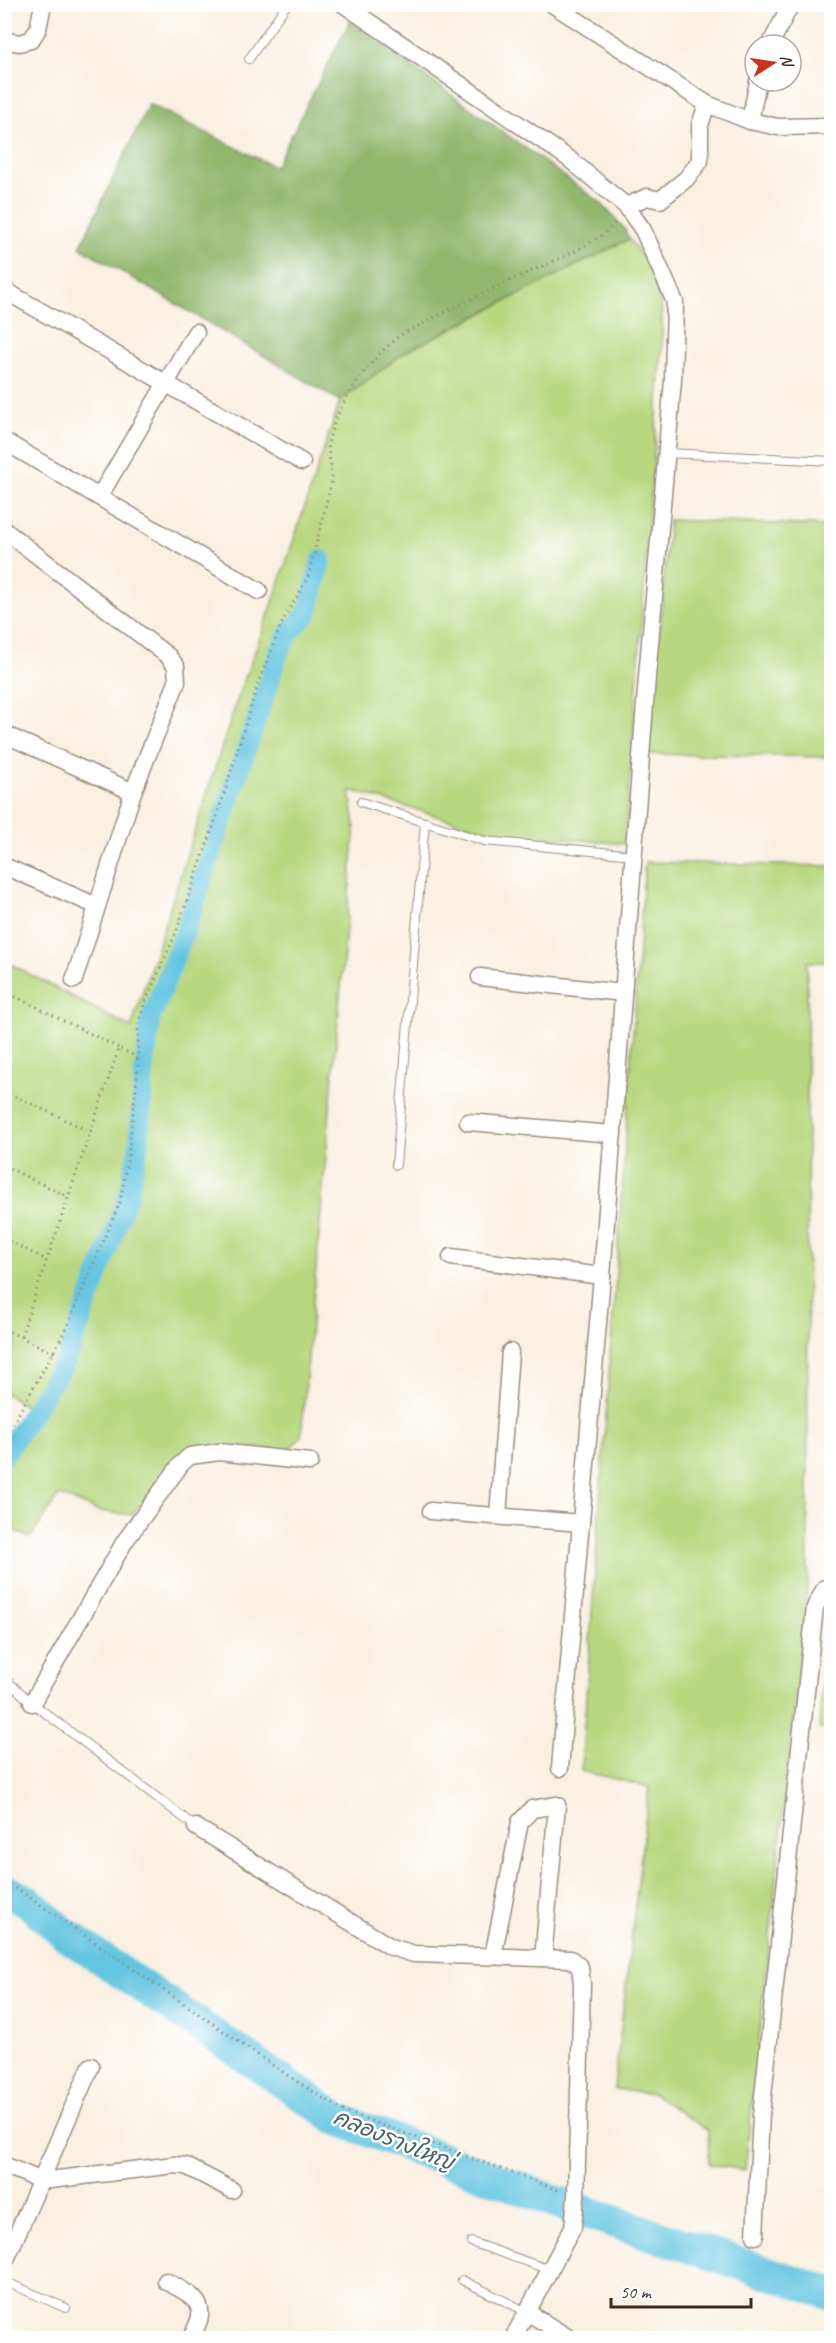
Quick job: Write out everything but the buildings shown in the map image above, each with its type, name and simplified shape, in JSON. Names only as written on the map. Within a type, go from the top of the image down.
[{"type":"street","points":[[4,40],[19,43],[31,40],[38,29],[44,4]]},
{"type":"street","points":[[343,4],[568,158],[643,231],[675,302],[673,380],[602,1276],[560,1768]]},
{"type":"street","points":[[552,4],[707,104],[750,121],[778,127],[831,126]]},
{"type":"street","points":[[776,33],[791,4]]},
{"type":"street","points":[[750,121],[756,93]]},
{"type":"street","points":[[625,211],[647,197],[660,200],[695,169],[701,156],[700,125],[707,104]]},
{"type":"street","points":[[4,290],[302,462]]},
{"type":"street","points":[[99,497],[196,332]]},
{"type":"street","points":[[4,441],[259,591]]},
{"type":"street","points":[[4,530],[168,656],[176,666],[177,682],[133,792],[74,980]]},
{"type":"street","points":[[4,734],[133,792]]},
{"type":"street","points":[[4,866],[98,906]]},
{"type":"street","points":[[480,977],[623,993]]},
{"type":"street","points":[[468,1122],[613,1134]]},
{"type":"street","points":[[451,1257],[602,1276]]},
{"type":"street","points":[[498,1516],[510,1353]]},
{"type":"street","points":[[32,1703],[125,1541],[185,1460],[190,1456],[219,1452],[310,1462]]},
{"type":"street","points":[[431,1511],[581,1523]]},
{"type":"street","points":[[755,2236],[761,2115],[815,1607],[825,1588],[831,1587]]},
{"type":"street","points":[[493,1956],[520,1822],[532,1809],[556,1805],[543,1958]]},
{"type":"street","points":[[196,1827],[391,1947],[414,1954],[571,1959],[580,1967],[582,1984],[576,2197],[573,2227],[513,2338]]},
{"type":"street","points":[[4,2264],[91,2066]]},
{"type":"street","points":[[4,2164],[42,2181],[174,2165],[186,2166],[232,2190]]},
{"type":"street","points":[[166,2281],[194,2297],[199,2306],[201,2315],[191,2338]]},
{"type":"street","points":[[527,2312],[569,2338]]},
{"type":"lane","points":[[249,59],[287,4]]},
{"type":"lane","points":[[666,453],[831,461]]},
{"type":"lane","points":[[361,802],[484,841],[634,855]]},
{"type":"lane","points":[[396,1165],[425,822]]},
{"type":"lane","points":[[4,1678],[32,1703],[196,1827]]},
{"type":"lane","points":[[471,2242],[550,2270]]},
{"type":"lane","points":[[462,2280],[527,2312]]},
{"type":"lane","points":[[4,2281],[66,2308]]},
{"type":"path","points":[[4,1440],[54,1353],[120,1202],[129,1149],[138,1058],[138,1027],[144,1005],[175,935],[217,816],[259,681],[283,620],[308,578],[332,480],[333,471],[328,443],[339,412],[372,363],[397,338],[472,297],[560,259],[610,229],[625,211]]},
{"type":"path","points":[[4,990],[138,1058]]},
{"type":"path","points":[[21,1336],[119,1048]]},
{"type":"path","points":[[4,1091],[91,1132]]},
{"type":"path","points":[[4,1166],[69,1197]]},
{"type":"path","points":[[4,1239],[47,1260]]},
{"type":"path","points":[[4,1329],[54,1353]]},
{"type":"path","points":[[4,1883],[19,1890],[290,2077],[344,2111],[576,2197]]},
{"type":"green space","points":[[350,21],[601,203],[624,228],[629,239],[405,352],[340,401],[80,247],[149,104],[275,167]]},
{"type":"green space","points":[[629,239],[648,265],[658,290],[662,316],[662,348],[625,844],[491,832],[350,790],[355,827],[301,1437],[289,1450],[220,1446],[173,1464],[132,1515],[98,1511],[59,1495],[30,1538],[13,1530],[5,1550],[5,1451],[30,1409],[5,1393],[5,1370],[16,1341],[4,1336],[5,961],[131,1028],[239,694],[271,608],[340,401],[405,352]]},
{"type":"green space","points":[[669,520],[831,526],[831,757],[649,754]]},
{"type":"green space","points":[[645,862],[831,866],[831,962],[807,962],[808,1580],[745,2170],[709,2164],[708,2131],[653,2094],[614,2089],[649,1787],[581,1771]]},
{"type":"green space","points":[[831,1600],[831,1729],[819,1729],[826,1606]]},
{"type":"waterway","points":[[4,1456],[66,1361],[128,1196],[138,1151],[144,1071],[151,1018],[186,929],[279,652],[289,633],[308,613],[321,560]]},
{"type":"waterway","name":"คลองรางใหญ่","points":[[4,1890],[27,1901],[66,1935],[338,2119],[570,2207],[832,2294]]}]
